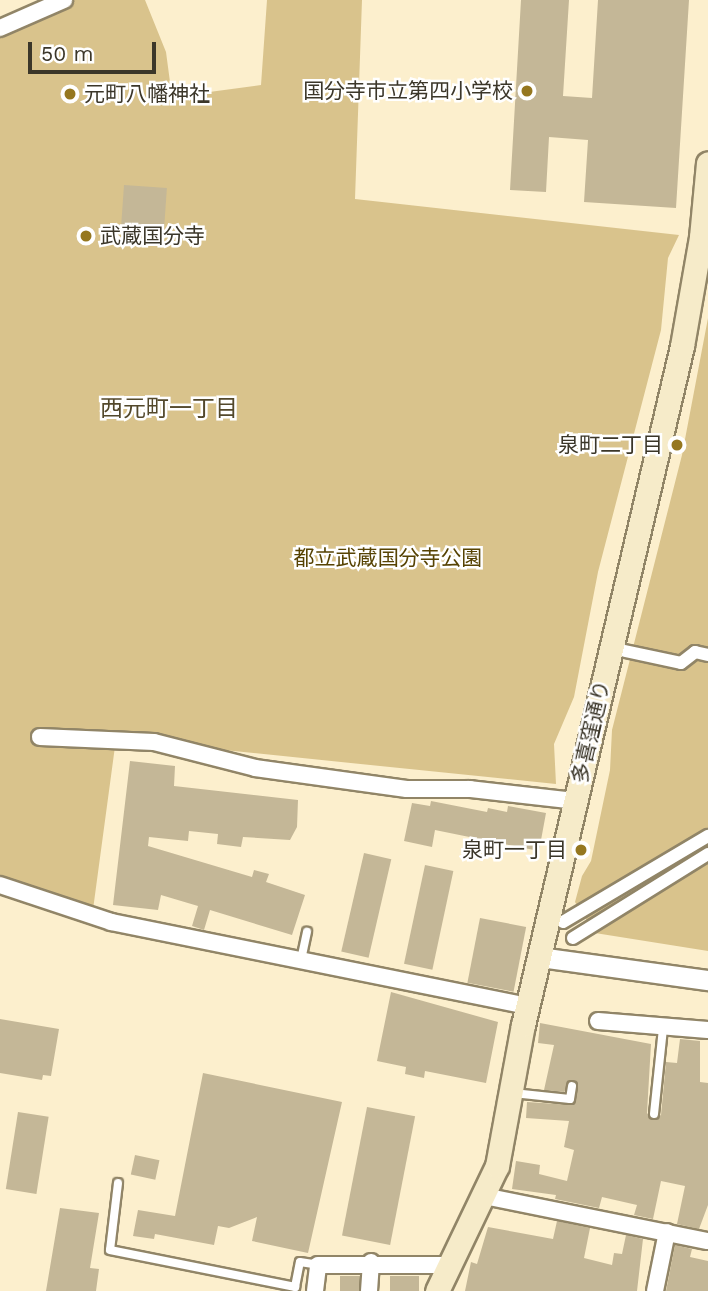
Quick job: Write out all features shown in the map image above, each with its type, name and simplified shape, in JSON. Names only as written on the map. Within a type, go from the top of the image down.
[{"type":"main road","name":"多喜窪通り","points":[[437,1291],[497,1166],[527,1006],[682,346],[701,237],[708,163]]},
{"type":"street","points":[[0,28],[64,0]]},
{"type":"street","points":[[625,651],[681,663],[695,652],[708,656]]},
{"type":"street","points":[[40,737],[154,742],[255,768],[407,789],[471,789],[575,801]]},
{"type":"street","points":[[563,922],[708,836]]},
{"type":"street","points":[[573,937],[708,854]]},
{"type":"street","points":[[0,885],[92,917],[300,962],[527,1006]]},
{"type":"street","points":[[539,957],[708,980]]},
{"type":"street","points":[[598,1021],[708,1030]]},
{"type":"street","points":[[484,1196],[708,1241]]},
{"type":"street","points":[[655,1291],[667,1232]]},
{"type":"street","points":[[369,1291],[371,1262]]},
{"type":"street","points":[[316,1291],[318,1265],[371,1262],[449,1265]]},
{"type":"lane","points":[[300,962],[307,932]]},
{"type":"lane","points":[[654,1114],[663,1028]]},
{"type":"lane","points":[[511,1093],[570,1099],[572,1086]]},
{"type":"lane","points":[[118,1183],[110,1250],[295,1287],[299,1262],[318,1265]]},
{"type":"green space","name":"都立武蔵国分寺公園","points":[[64,0],[145,0],[166,52],[172,97],[261,85],[267,0],[362,0],[355,199],[679,235],[668,258],[661,330],[598,572],[574,697],[554,744],[556,784],[116,739],[92,917],[0,885],[0,28]]},
{"type":"green space","points":[[708,318],[708,951],[595,933],[575,902],[582,876],[591,861],[610,770],[612,730],[682,455]]},
{"type":"building","points":[[521,0],[569,0],[563,96],[592,98],[598,0],[689,0],[676,208],[584,202],[588,140],[549,137],[546,192],[510,190]]},
{"type":"building","points":[[124,185],[167,188],[164,235],[121,232]]},
{"type":"building","points":[[130,761],[175,766],[174,786],[298,800],[297,827],[290,840],[243,837],[241,847],[217,844],[218,834],[189,831],[188,841],[149,837],[148,846],[252,877],[254,870],[269,874],[266,882],[305,895],[292,935],[210,910],[204,930],[192,926],[198,906],[161,895],[158,910],[113,905]]},
{"type":"building","points":[[431,801],[487,812],[488,808],[507,812],[508,806],[546,813],[539,851],[435,830],[432,847],[404,841],[412,803],[430,806]]},
{"type":"building","points":[[364,853],[391,859],[369,958],[341,951]]},
{"type":"building","points":[[425,865],[453,871],[432,970],[404,964]]},
{"type":"building","points":[[480,918],[526,927],[514,992],[467,983]]},
{"type":"building","points":[[391,992],[498,1022],[486,1083],[425,1071],[424,1078],[405,1074],[406,1067],[377,1061]]},
{"type":"building","points":[[0,1019],[59,1029],[51,1076],[43,1075],[42,1080],[0,1073]]},
{"type":"building","points":[[540,1023],[651,1044],[647,1113],[653,1120],[661,1115],[666,1062],[677,1063],[680,1039],[700,1041],[700,1082],[708,1083],[708,1205],[699,1229],[677,1224],[685,1186],[661,1181],[653,1219],[634,1215],[637,1205],[602,1197],[599,1208],[555,1199],[556,1195],[512,1189],[516,1161],[540,1165],[539,1174],[567,1181],[574,1150],[564,1147],[569,1121],[526,1118],[527,1102],[572,1105],[578,1087],[572,1080],[564,1092],[544,1090],[554,1045],[538,1043]]},
{"type":"building","points":[[203,1073],[342,1102],[308,1253],[252,1241],[257,1217],[229,1228],[218,1226],[214,1245],[155,1234],[154,1239],[133,1236],[138,1210],[175,1216]]},
{"type":"building","points":[[367,1107],[415,1116],[390,1245],[342,1236]]},
{"type":"building","points":[[18,1112],[49,1117],[36,1194],[6,1189]]},
{"type":"building","points":[[135,1155],[159,1160],[155,1180],[131,1175]]},
{"type":"building","points":[[60,1208],[99,1213],[90,1268],[99,1269],[96,1291],[46,1291]]},
{"type":"building","points":[[557,1221],[590,1228],[584,1258],[612,1265],[614,1253],[622,1254],[626,1235],[643,1239],[637,1291],[465,1291],[471,1262],[477,1264],[488,1227],[553,1239]]},
{"type":"building","points":[[675,1245],[692,1249],[690,1257],[708,1261],[708,1291],[666,1291]]},
{"type":"building","points":[[340,1276],[360,1276],[360,1291],[340,1291]]},
{"type":"building","points":[[390,1276],[419,1276],[419,1291],[390,1291]]},
{"type":"place","name":"国分寺市立第四小学校","points":[[527,91]]},
{"type":"place","name":"元町八幡神社","points":[[70,94]]},
{"type":"place","name":"武蔵国分寺","points":[[86,236]]},
{"type":"place","name":"泉町二丁目","points":[[677,445]]},
{"type":"place","name":"泉町一丁目","points":[[581,850]]},
{"type":"district","name":"西元町一丁目","points":[[169,409]]}]
